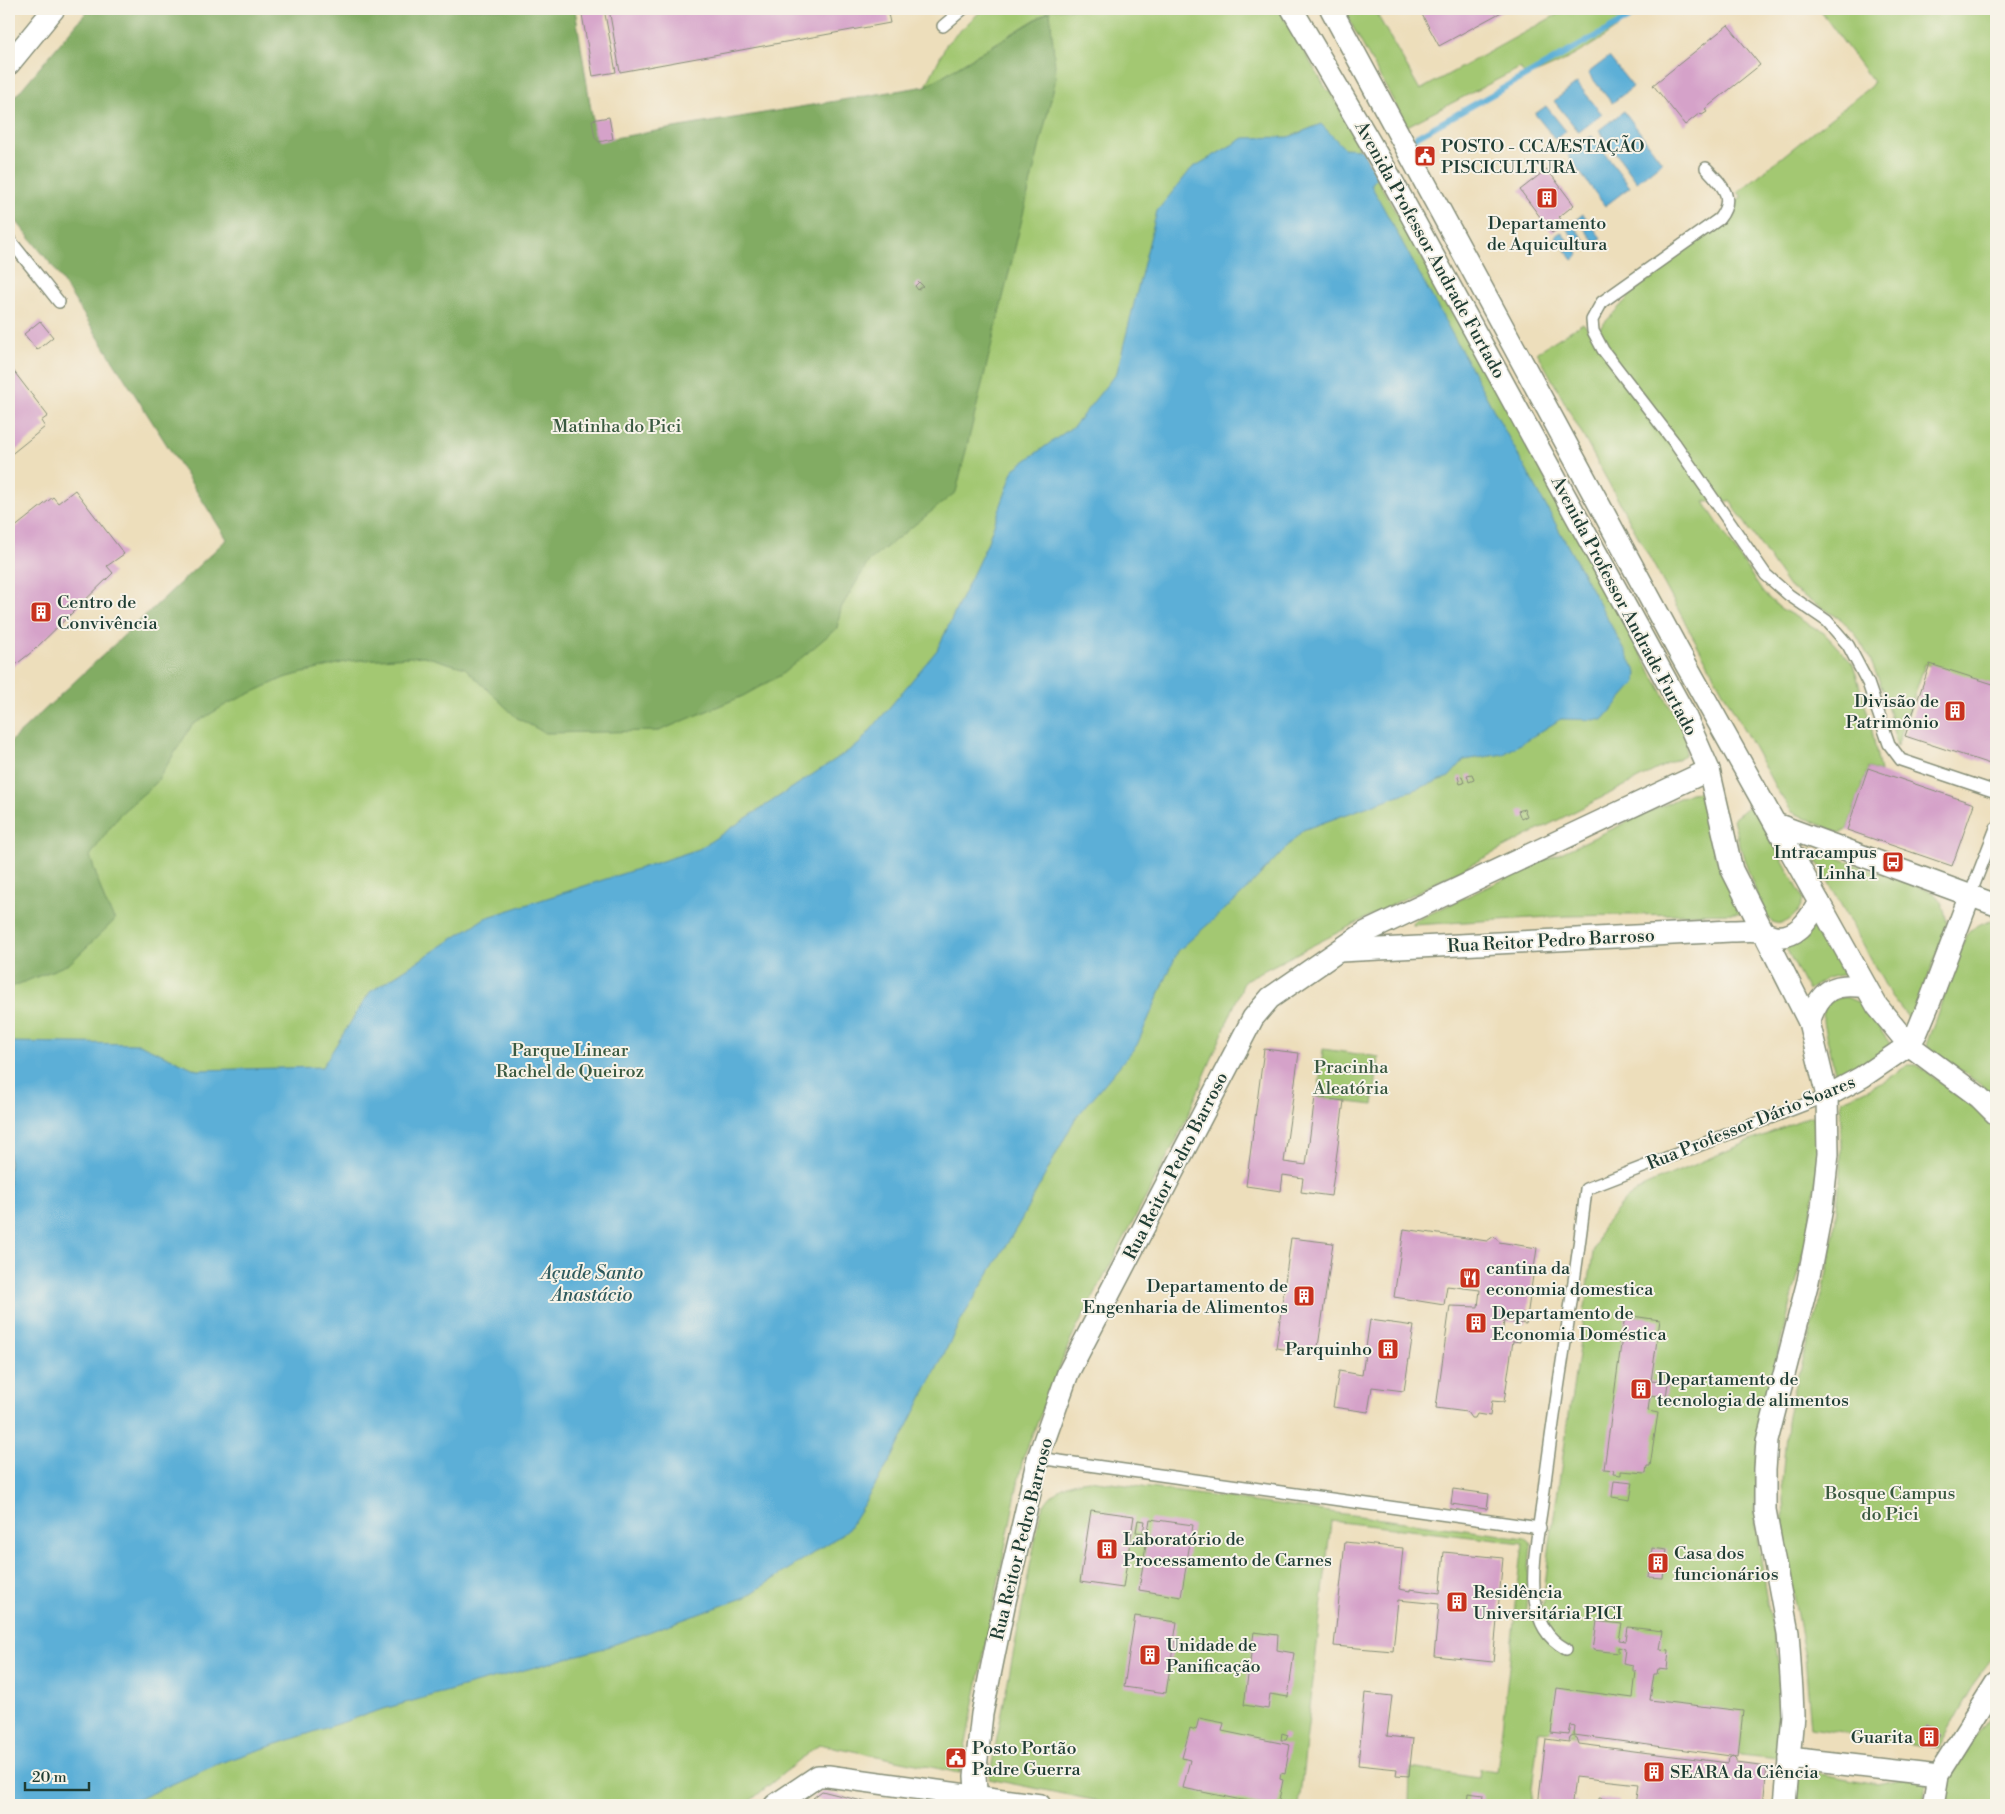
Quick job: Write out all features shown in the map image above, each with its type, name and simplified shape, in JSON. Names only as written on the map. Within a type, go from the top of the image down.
[{"type":"street","points":[[9,64],[54,9]]},
{"type":"street","name":"Avenida Professor Andrade Furtado","points":[[1292,9],[1371,142],[1684,713],[1709,770],[1732,870],[1761,931],[1809,1022],[1827,1096],[1828,1154],[1822,1208],[1808,1281],[1767,1442],[1765,1469],[1765,1510],[1788,1633],[1793,1715],[1785,1805]]},
{"type":"street","name":"Avenida Professor Andrade Furtado","points":[[1331,9],[1679,652],[1866,988],[1877,1006],[1909,1045],[1979,1096],[1996,1114]]},
{"type":"street","name":"Rua Reitor Pedro Barroso","points":[[977,1801],[976,1776],[982,1714],[1004,1606],[1038,1458],[1072,1365],[1253,1018],[1270,998],[1366,932],[1709,770]]},
{"type":"street","points":[[1776,824],[1996,905]]},
{"type":"street","points":[[1909,1045],[1917,1032],[1930,1001],[1970,895]]},
{"type":"street","name":"Rua Reitor Pedro Barroso","points":[[1340,951],[1761,931],[1771,936],[1784,936],[1799,930],[1808,922],[1819,902]]},
{"type":"street","points":[[1809,1022],[1820,997],[1830,990],[1841,985],[1866,988]]},
{"type":"street","name":"Rua Professor Dário Soares","points":[[1827,1096],[1862,1077],[1909,1045]]},
{"type":"street","points":[[1933,1805],[1938,1775],[1996,1682]]},
{"type":"street","points":[[1789,1758],[1938,1775]]},
{"type":"street","points":[[775,1805],[818,1776],[977,1801],[1040,1805]]},
{"type":"lane","points":[[943,26],[964,9]]},
{"type":"lane","points":[[1706,168],[1726,194],[1728,203],[1720,220],[1602,302],[1594,313],[1592,331],[1603,350],[1674,442],[1766,575],[1789,595],[1827,621],[1848,645],[1868,683],[1889,744],[1894,753],[1902,760],[1996,792]]},
{"type":"lane","points":[[9,239],[59,302]]},
{"type":"lane","points":[[1970,895],[1996,828]]},
{"type":"lane","name":"Rua Professor Dário Soares","points":[[1540,1528],[1586,1189],[1827,1096]]},
{"type":"lane","points":[[1038,1458],[1540,1528],[1534,1584],[1537,1609],[1544,1630],[1553,1642],[1566,1648]]},
{"type":"green space","name":"Matinha do Pici","points":[[89,9],[575,9],[596,141],[926,86],[1050,11],[1056,78],[956,492],[869,561],[841,608],[837,628],[781,675],[743,696],[659,731],[545,733],[517,718],[465,668],[424,656],[349,661],[284,678],[227,704],[192,725],[156,783],[120,814],[90,856],[105,902],[115,920],[69,964],[9,988],[9,743],[227,539],[54,268],[9,212],[9,104]]},
{"type":"green space","name":"Parque Linear Rachel de Queiroz","points":[[983,9],[1277,9],[1280,11],[1327,90],[1331,92],[1360,149],[1501,397],[1687,738],[1685,755],[1245,980],[1182,1129],[1071,1339],[1023,1458],[960,1773],[819,1744],[745,1805],[9,1805],[9,755],[950,79],[1049,11],[926,86],[947,43]]},
{"type":"green space","points":[[1343,9],[1374,9],[1420,90],[1567,9],[1641,9],[1614,30],[1572,57],[1526,77],[1520,68],[1407,126]]},
{"type":"green space","points":[[1819,9],[1996,9],[1996,688],[1925,664],[1897,747],[1885,695],[1870,659],[1856,635],[1842,620],[1789,587],[1730,501],[1704,502],[1763,593],[1780,608],[1824,633],[1853,664],[1871,725],[1880,772],[1868,768],[1847,830],[1839,833],[1792,812],[1777,790],[1537,352],[1583,323],[1593,335],[1658,266],[1742,197],[1738,192],[1871,86],[1873,82]]},
{"type":"green space","points":[[1701,792],[1707,798],[1714,853],[1741,913],[1566,916],[1413,925],[1412,922],[1690,793]]},
{"type":"green space","points":[[1752,804],[1803,898],[1794,916],[1784,923],[1772,922],[1767,917],[1743,857],[1736,832],[1733,819]]},
{"type":"green space","points":[[1810,848],[1932,892],[1942,904],[1947,929],[1911,1021],[1891,996]]},
{"type":"green space","points":[[1996,919],[1996,1096],[1926,1045],[1966,935],[1980,924]]},
{"type":"green space","points":[[1816,921],[1846,974],[1827,978],[1808,991],[1785,946],[1789,946]]},
{"type":"green space","points":[[1846,997],[1862,1004],[1891,1045],[1890,1049],[1839,1079],[1835,1072],[1825,1033],[1823,1016],[1824,1009],[1828,1003],[1835,999]]},
{"type":"green space","name":"Pracinha Aleatória","points":[[1323,1049],[1379,1057],[1373,1105],[1318,1098]]},
{"type":"green space","name":"Bosque Campus do Pici","points":[[1908,1065],[1917,1065],[1974,1108],[1996,1129],[1996,1655],[1972,1687],[1938,1748],[1811,1728],[1805,1657],[1786,1558],[1782,1481],[1787,1422],[1794,1388],[1824,1288],[1834,1233],[1841,1171],[1841,1101],[1881,1083]]},
{"type":"green space","points":[[1810,1116],[1817,1118],[1818,1168],[1806,1245],[1764,1406],[1756,1457],[1755,1524],[1779,1667],[1782,1709],[1777,1758],[1539,1731],[1530,1805],[1409,1805],[1410,1768],[1479,1778],[1480,1769],[1497,1771],[1523,1543],[1331,1521],[1299,1805],[1118,1805],[989,1779],[1041,1510],[1055,1492],[1073,1483],[1089,1480],[1525,1538],[1531,1543],[1525,1620],[1543,1605],[1550,1543],[1593,1253],[1602,1228],[1623,1202],[1646,1185]]},
{"type":"green space","points":[[1996,1709],[1996,1805],[1945,1805],[1952,1772]]},
{"type":"green space","points":[[1803,1771],[1878,1784],[1907,1778],[1926,1784],[1923,1805],[1794,1805],[1798,1777]]},
{"type":"water","points":[[1609,57],[1633,87],[1612,103],[1588,73]]},
{"type":"water","points":[[1577,83],[1602,114],[1579,132],[1554,101]]},
{"type":"water","points":[[1546,106],[1566,131],[1555,139],[1535,114]]},
{"type":"water","points":[[1624,111],[1662,162],[1637,182],[1599,130]]},
{"type":"water","name":"Açude Santo Anastácio","points":[[1321,124],[1344,148],[1361,149],[1377,177],[1371,185],[1637,673],[1636,682],[1603,720],[1561,719],[1504,754],[1464,760],[1449,777],[1303,830],[1240,896],[1178,951],[1137,1045],[1075,1119],[1020,1222],[960,1322],[892,1458],[847,1531],[746,1597],[604,1648],[380,1710],[220,1763],[125,1805],[9,1805],[9,1042],[139,1044],[197,1070],[322,1067],[370,992],[485,918],[699,849],[859,744],[937,650],[987,544],[1014,469],[1075,425],[1117,372],[1157,211],[1192,168],[1244,138],[1289,137]]},
{"type":"water","points":[[1592,136],[1630,187],[1605,206],[1568,156]]},
{"type":"water","points":[[1583,214],[1601,238],[1595,243],[1577,219]]},
{"type":"water","points":[[1571,223],[1590,247],[1584,251],[1566,228]]},
{"type":"water","points":[[1561,232],[1579,255],[1573,260],[1555,236]]},
{"type":"building","points":[[581,9],[604,9],[616,72],[593,76]]},
{"type":"building","points":[[609,9],[887,9],[890,23],[620,72]]},
{"type":"building","points":[[1419,9],[1507,9],[1439,46]]},
{"type":"building","points":[[1728,25],[1760,65],[1705,109],[1707,112],[1702,115],[1700,113],[1685,125],[1653,85]]},
{"type":"building","points":[[609,117],[613,139],[599,142],[595,138],[592,120]]},
{"type":"building","name":"Departamento de Aquicultura","points":[[1547,169],[1574,205],[1559,217],[1565,224],[1552,233],[1520,190]]},
{"type":"building","points":[[919,282],[923,286],[918,290],[915,286]]},
{"type":"building","points":[[40,321],[53,337],[37,350],[24,334]]},
{"type":"building","points":[[9,365],[48,416],[41,421],[45,427],[9,456]]},
{"type":"building","name":"Centro de Convivência","points":[[75,490],[124,554],[107,566],[113,573],[33,651],[9,670],[9,532],[53,497],[58,503]]},
{"type":"building","name":"Divisão de Patrimônio","points":[[1930,664],[1996,685],[1996,766],[1905,736]]},
{"type":"building","points":[[1868,768],[1974,804],[1952,866],[1847,830]]},
{"type":"building","points":[[1472,774],[1474,780],[1469,782],[1467,775]]},
{"type":"building","points":[[1462,776],[1464,783],[1460,784],[1458,777]]},
{"type":"building","points":[[1524,809],[1527,816],[1521,819],[1518,811]]},
{"type":"building","points":[[1264,1049],[1299,1053],[1284,1162],[1306,1165],[1315,1097],[1344,1101],[1331,1196],[1301,1192],[1303,1178],[1283,1175],[1281,1191],[1246,1186]]},
{"type":"building","name":"Departamento de Economia Doméstica","points":[[1404,1229],[1487,1241],[1494,1236],[1499,1242],[1537,1248],[1526,1324],[1504,1321],[1502,1335],[1520,1337],[1520,1342],[1513,1341],[1504,1402],[1492,1401],[1490,1416],[1477,1414],[1475,1418],[1471,1418],[1467,1412],[1436,1408],[1450,1306],[1478,1307],[1480,1290],[1447,1286],[1444,1305],[1394,1297]]},
{"type":"building","name":"Departamento de Engenharia de Alimentos","points":[[1291,1238],[1333,1243],[1317,1354],[1276,1348]]},
{"type":"building","name":"Departamento de tecnologia de alimentos","points":[[1625,1315],[1660,1320],[1651,1381],[1668,1383],[1666,1397],[1650,1395],[1648,1411],[1658,1413],[1650,1466],[1647,1466],[1646,1473],[1621,1471],[1621,1475],[1613,1474],[1614,1470],[1604,1469]]},
{"type":"building","name":"Parquinho","points":[[1370,1320],[1414,1326],[1404,1391],[1372,1387],[1368,1412],[1333,1407],[1339,1371],[1362,1375]]},
{"type":"building","points":[[1614,1481],[1633,1483],[1630,1500],[1612,1497]]},
{"type":"building","points":[[1453,1489],[1489,1494],[1487,1509],[1451,1504]]},
{"type":"building","name":"Laboratório de Processamento de Carnes","points":[[1091,1510],[1134,1516],[1123,1588],[1080,1582]]},
{"type":"building","points":[[1150,1519],[1193,1525],[1181,1597],[1139,1590]]},
{"type":"building","points":[[1138,1520],[1145,1521],[1143,1533],[1136,1532]]},
{"type":"building","name":"Residência Universitária PICI","points":[[1345,1542],[1403,1548],[1399,1589],[1410,1591],[1410,1589],[1440,1593],[1444,1552],[1503,1558],[1493,1662],[1434,1656],[1439,1604],[1398,1600],[1393,1651],[1334,1646]]},
{"type":"building","name":"Casa dos funcionários","points":[[1652,1548],[1667,1550],[1663,1578],[1649,1577]]},
{"type":"building","name":"Unidade de Panificação","points":[[1135,1616],[1177,1622],[1166,1693],[1124,1687]]},
{"type":"building","points":[[1597,1621],[1622,1624],[1619,1640],[1626,1641],[1628,1627],[1663,1631],[1660,1649],[1669,1650],[1667,1670],[1658,1669],[1657,1674],[1654,1674],[1650,1700],[1743,1711],[1738,1757],[1574,1735],[1575,1726],[1571,1725],[1569,1735],[1551,1733],[1557,1688],[1633,1698],[1636,1671],[1633,1671],[1633,1666],[1623,1664],[1625,1649],[1618,1647],[1618,1653],[1593,1650]]},
{"type":"building","points":[[1254,1632],[1278,1635],[1277,1650],[1294,1653],[1288,1697],[1270,1694],[1268,1709],[1244,1705]]},
{"type":"building","points":[[1365,1693],[1392,1696],[1387,1736],[1413,1739],[1409,1776],[1396,1775],[1397,1769],[1358,1765]]},
{"type":"building","points":[[1199,1718],[1224,1723],[1222,1731],[1290,1745],[1285,1774],[1281,1773],[1280,1779],[1283,1780],[1278,1805],[1266,1805],[1183,1788],[1190,1760],[1182,1758],[1190,1728],[1196,1730]]},
{"type":"building","name":"Guarita","points":[[1926,1725],[1938,1731],[1936,1734],[1940,1735],[1934,1747],[1919,1739]]},
{"type":"building","points":[[1282,1733],[1288,1735],[1286,1740],[1281,1740]]},
{"type":"building","name":"SEARA da Ciência","points":[[1573,1736],[1577,1738],[1579,1744],[1728,1763],[1729,1758],[1734,1756],[1737,1759],[1737,1763],[1767,1767],[1763,1805],[1636,1805],[1639,1784],[1575,1777],[1572,1802],[1577,1803],[1577,1805],[1538,1805],[1546,1739],[1569,1742]]},
{"type":"building","name":"Posto Portão Padre Guerra","points":[[950,1755],[963,1758],[962,1761],[949,1759]]},
{"type":"building","points":[[822,1791],[866,1802],[865,1805],[840,1805],[813,1798]]},
{"type":"building","points":[[1468,1793],[1483,1795],[1482,1805],[1467,1805]]},
{"type":"building","points":[[1599,1798],[1619,1801],[1619,1805],[1599,1805]]},
{"type":"waterway","points":[[1416,137],[1645,9]]},
{"type":"place","name":"POSTO - CCA/ESTAÇÃO PISCICULTURA","points":[[1425,156]]},
{"type":"place","name":"Departamento de Aquicultura","points":[[1547,198]]},
{"type":"place","name":"Centro de Convivência","points":[[41,612]]},
{"type":"place","name":"Divisão de Patrimônio","points":[[1955,711]]},
{"type":"place","name":"Intracampus Linha 1","points":[[1893,862]]},
{"type":"place","name":"cantina da economia domestica","points":[[1470,1278]]},
{"type":"place","name":"Departamento de Engenharia de Alimentos","points":[[1304,1296]]},
{"type":"place","name":"Departamento de Economia Doméstica","points":[[1476,1323]]},
{"type":"place","name":"Parquinho","points":[[1388,1349]]},
{"type":"place","name":"Departamento de tecnologia de alimentos","points":[[1641,1389]]},
{"type":"place","name":"Laboratório de Processamento de Carnes","points":[[1107,1549]]},
{"type":"place","name":"Casa dos funcionários","points":[[1658,1563]]},
{"type":"place","name":"Residência Universitária PICI","points":[[1457,1602]]},
{"type":"place","name":"Unidade de Panificação","points":[[1150,1655]]},
{"type":"place","name":"Guarita","points":[[1929,1737]]},
{"type":"place","name":"Posto Portão Padre Guerra","points":[[956,1758]]},
{"type":"place","name":"SEARA da Ciência","points":[[1654,1772]]}]
